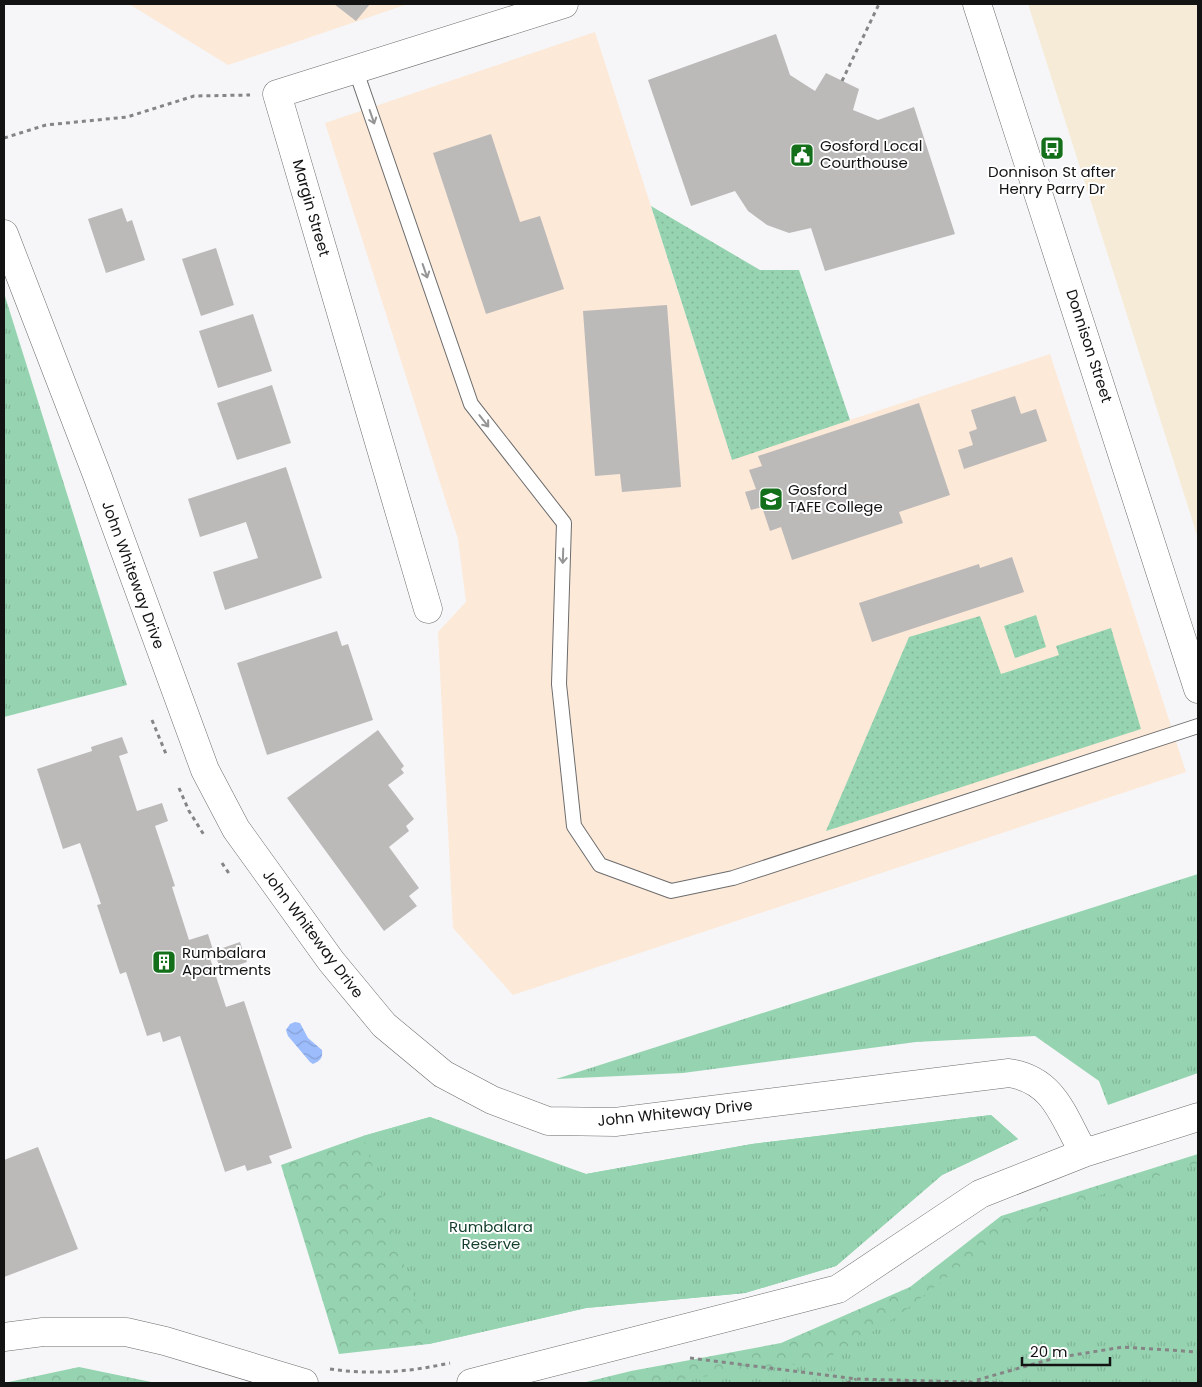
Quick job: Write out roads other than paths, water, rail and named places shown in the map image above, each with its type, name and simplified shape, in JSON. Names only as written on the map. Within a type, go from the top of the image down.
[{"type":"street","points":[[356,71],[564,4]]},
{"type":"street","name":"Donnison Street","points":[[977,4],[1081,321],[1198,689]]},
{"type":"street","name":"Margin Street","points":[[356,71],[277,94],[428,610]]},
{"type":"street","name":"John Whiteway Drive","points":[[4,234],[97,475],[205,770],[236,829],[282,896],[331,961],[384,1025],[443,1074],[492,1100],[548,1122],[615,1122],[1009,1073],[1025,1075],[1038,1082],[1049,1092],[1084,1153]]},
{"type":"street","points":[[465,1372],[838,1289],[980,1194],[1084,1153],[1198,1116]]},
{"type":"street","points":[[4,1337],[43,1332],[126,1332],[165,1341],[304,1383]]},
{"type":"lane","points":[[356,71],[471,404],[564,523],[559,684],[574,826],[600,864],[671,891],[733,878],[1198,726]]},
{"type":"water","points":[[300,1023],[308,1038],[322,1050],[322,1055],[318,1062],[313,1064],[310,1062],[288,1036],[286,1030],[290,1024]]},
{"type":"place","name":"Donnison St after Henry Parry Dr","points":[[1052,148]]},
{"type":"place","name":"Gosford Local Courthouse","points":[[802,155]]},
{"type":"place","name":"Gosford TAFE College","points":[[771,499]]},
{"type":"place","name":"Rumbalara Apartments","points":[[164,962]]},
{"type":"park label","name":"Rumbalara Reserve","points":[[491,1236]]}]
